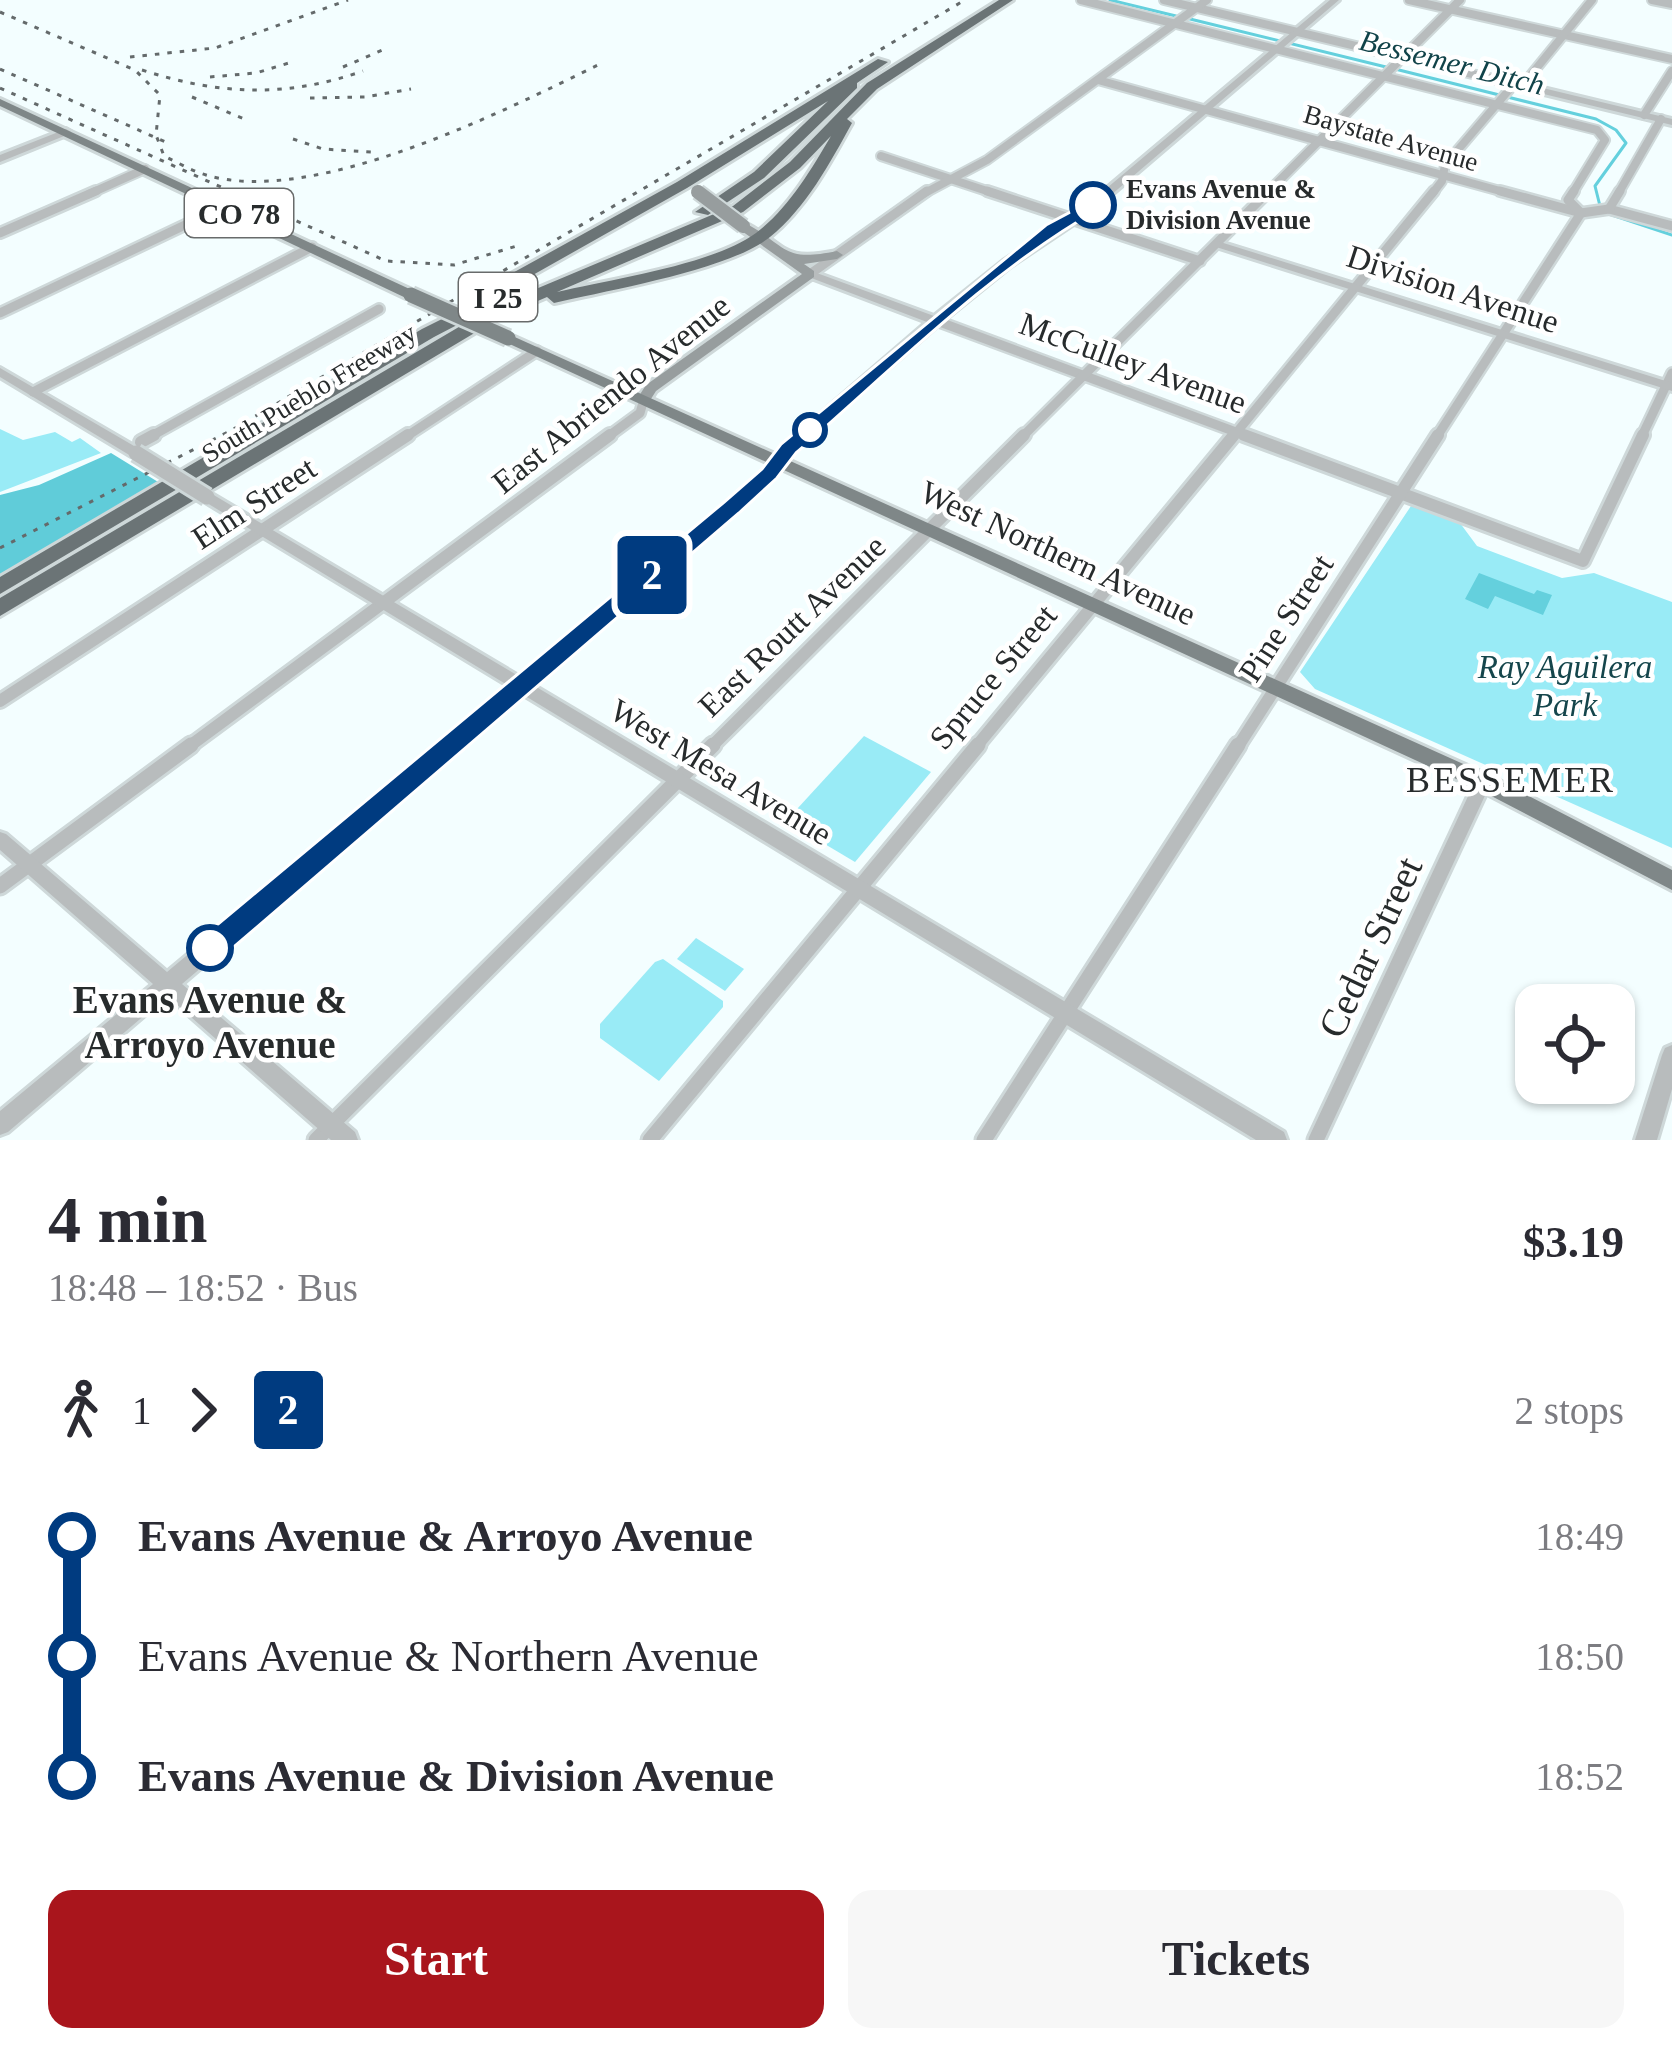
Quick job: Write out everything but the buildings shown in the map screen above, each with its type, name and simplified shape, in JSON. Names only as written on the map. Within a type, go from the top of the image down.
[{"type":"highway","name":"South Pueblo Freeway","points":[[0,608],[530,280],[670,226],[735,194],[882,62],[987,0]]},
{"type":"highway","name":"South Pueblo Freeway","points":[[0,587],[433,340],[738,209],[796,165],[872,86],[1007,0]]},
{"type":"highway","points":[[433,340],[474,301],[690,189],[882,62]]},
{"type":"highway","points":[[433,340],[555,298],[665,270],[759,239],[816,177],[847,118],[872,86]]},
{"type":"main road","name":"CO 78","points":[[1,103],[312,247]]},
{"type":"main road","name":"McCulley Avenue","points":[[690,189],[810,274]]},
{"type":"main road","name":"West Northern Avenue","points":[[312,247],[1483,782],[1672,881]]},
{"type":"main road","points":[[776,252],[808,261],[837,255]]},
{"type":"main road","points":[[776,252],[788,273],[778,297]]},
{"type":"main road","name":"East Abriendo Avenue","points":[[644,399],[651,388],[810,274]]},
{"type":"street","points":[[1081,0],[1501,98]]},
{"type":"street","points":[[1164,0],[1666,120],[1610,209]]},
{"type":"street","name":"East Abriendo Avenue","points":[[810,274],[948,179],[987,160],[1207,0]]},
{"type":"street","points":[[0,1126],[731,508],[937,321],[1052,229],[1072,219],[1335,0]]},
{"type":"street","points":[[1409,0],[1672,58]]},
{"type":"street","name":"East Routt Avenue","points":[[331,1135],[676,782],[1460,0]]},
{"type":"street","name":"Spruce Street","points":[[650,1140],[1358,287],[1501,98],[1518,85],[1592,0]]},
{"type":"street","points":[[1652,0],[1672,4]]},
{"type":"street","points":[[1644,115],[1672,71]]},
{"type":"street","name":"Baystate Avenue","points":[[1098,80],[1586,212],[1610,209],[1672,226]]},
{"type":"street","name":"Pine Street","points":[[984,1140],[1503,333],[1586,212],[1568,200],[1605,140],[1597,130],[1501,98]]},
{"type":"street","points":[[0,159],[66,132]]},
{"type":"street","points":[[881,156],[1200,261]]},
{"type":"street","points":[[0,232],[145,169]]},
{"type":"street","points":[[0,313],[225,206]]},
{"type":"street","name":"Division Avenue","points":[[1217,244],[1670,381]]},
{"type":"street","points":[[33,392],[312,247]]},
{"type":"street","name":"McCulley Avenue","points":[[810,274],[1583,561],[1670,381]]},
{"type":"street","points":[[138,448],[379,309]]},
{"type":"street","name":"Elm Street","points":[[0,700],[537,351]]},
{"type":"street","name":"West Mesa Avenue","points":[[0,372],[138,448],[262,531],[1276,1140]]},
{"type":"street","name":"East Abriendo Avenue","points":[[0,886],[640,413],[644,399]]},
{"type":"street","name":"Cedar Street","points":[[1316,1140],[1483,782]]},
{"type":"street","points":[[0,839],[331,1135]]},
{"type":"street","points":[[1646,1140],[1672,1055]]},
{"type":"green space","points":[[0,429],[23,440],[55,432],[72,442],[80,438],[101,453],[0,492]]},
{"type":"green space","name":"Ray Aguilera Park","points":[[1411,506],[1460,523],[1477,546],[1562,578],[1594,573],[1672,602],[1672,848],[1315,689],[1300,672]]},
{"type":"green space","points":[[864,736],[931,772],[855,862],[786,821]]},
{"type":"green space","points":[[696,938],[744,969],[725,991],[677,959]]},
{"type":"green space","points":[[663,959],[723,1001],[723,1007],[659,1081],[600,1038],[600,1024],[655,962]]},
{"type":"shaded area","points":[[111,453],[163,485],[0,577],[0,495],[39,485]]},
{"type":"shaded area","points":[[1479,573],[1534,594],[1537,590],[1552,595],[1543,615],[1495,596],[1488,609],[1465,599]]},
{"type":"waterway","name":"Bessemer Ditch","points":[[1110,0],[1176,16]]},
{"type":"waterway","name":"Bessemer Ditch","points":[[1186,18],[1386,67]]},
{"type":"waterway","name":"Bessemer Ditch","points":[[1395,69],[1596,119],[1616,130],[1626,143],[1595,186],[1600,206]]},
{"type":"waterway","name":"Bessemer Ditch","points":[[1606,213],[1672,235]]},
{"type":"railway","points":[[130,57],[215,48],[348,0]]},
{"type":"railway","points":[[0,548],[230,431],[965,0]]},
{"type":"railway","points":[[0,12],[135,70],[160,95],[157,138]]},
{"type":"railway","points":[[343,67],[387,48]]},
{"type":"railway","points":[[210,77],[256,73],[292,62]]},
{"type":"railway","points":[[157,138],[164,156],[206,175],[250,181],[299,178],[406,150],[598,65]]},
{"type":"railway","points":[[0,69],[157,138]]},
{"type":"railway","points":[[142,70],[198,84],[252,90],[307,86],[363,71]]},
{"type":"railway","points":[[0,88],[386,261],[454,265],[520,245]]},
{"type":"railway","points":[[310,98],[365,97],[411,89]]},
{"type":"railway","points":[[192,97],[244,119]]},
{"type":"railway","points":[[157,138],[168,143]]},
{"type":"railway","points":[[293,139],[323,149],[371,152]]},
{"type":"bus line","name":"2","points":[[210,948],[731,508],[770,473],[788,448],[937,321],[1052,229],[1093,205]]},
{"type":"place","name":"Evans Avenue & Division Avenue","points":[[1093,205]]},
{"type":"place","name":"Evans Avenue & Arroyo Avenue","points":[[210,948]]},
{"type":"district","name":"BESSEMER","points":[[1511,780]]}]
